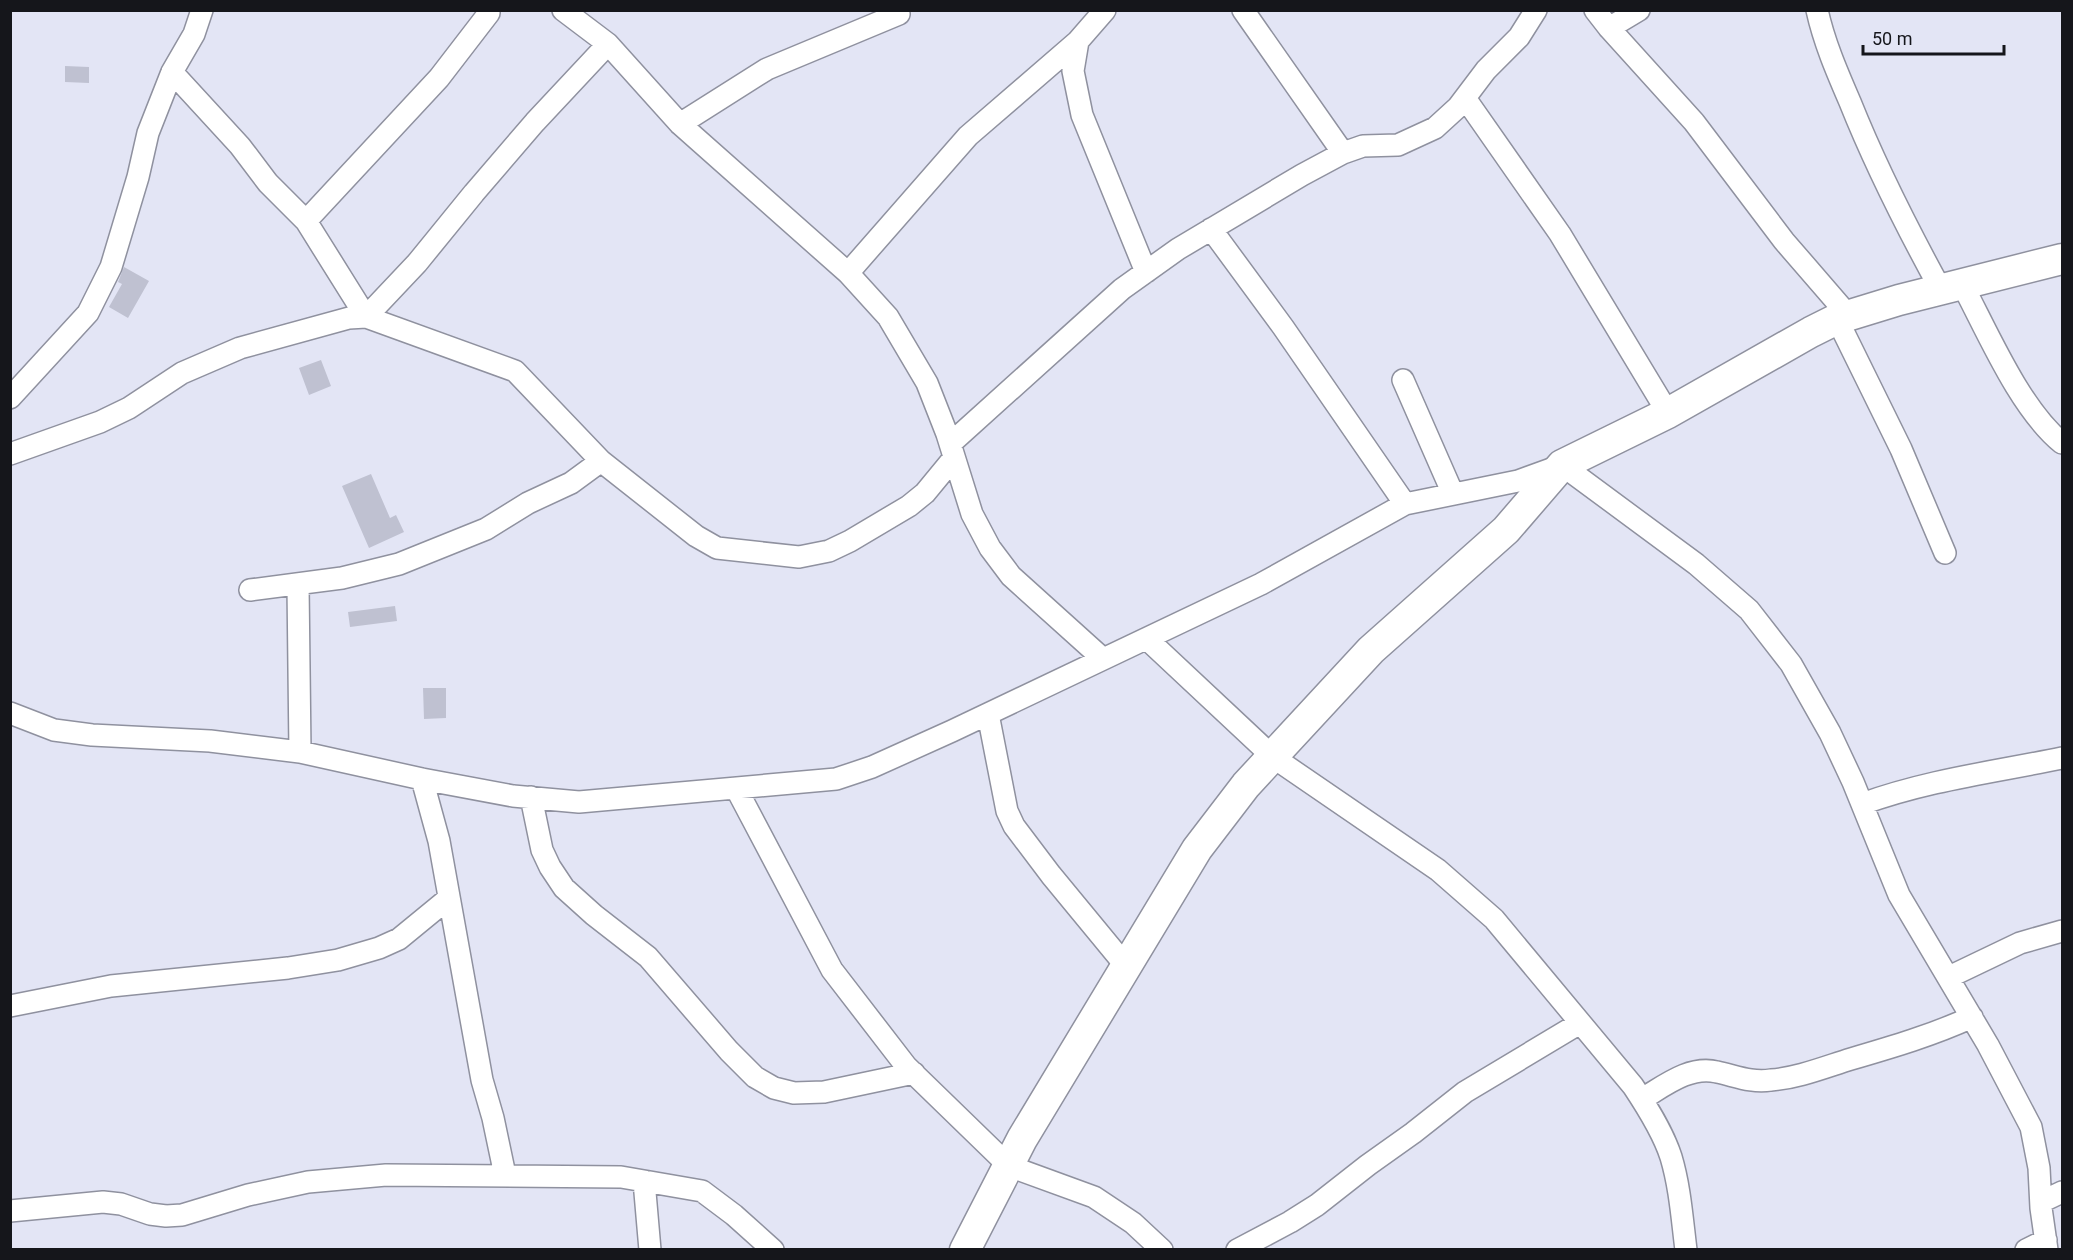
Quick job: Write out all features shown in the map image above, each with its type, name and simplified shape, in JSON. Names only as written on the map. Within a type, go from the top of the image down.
[{"type":"street","points":[[10,398],[88,313],[111,267],[138,177],[148,133],[172,72],[195,34],[202,10]]},
{"type":"street","points":[[562,10],[608,44],[680,124],[848,273],[888,317],[927,383],[972,514],[990,548],[1011,576],[1102,658]]},
{"type":"street","points":[[848,273],[968,136],[1078,41],[1105,10]]},
{"type":"street","points":[[1243,10],[1343,153]]},
{"type":"street","points":[[10,454],[100,422],[129,408],[182,373],[240,348],[349,318],[366,317],[515,371],[602,460],[696,536],[717,548],[799,557],[829,551],[909,506],[925,493],[951,451],[1113,297],[1178,249],[1343,153],[1363,146],[1398,145],[1435,128],[1458,107],[1486,70],[1519,37],[1536,10]]},
{"type":"street","points":[[1595,10],[1694,122],[1843,317],[1945,553]]},
{"type":"street","points":[[1609,28],[1638,10]]},
{"type":"street","points":[[1817,10],[1836,69],[1899,212],[1995,348],[2029,407],[2062,443]]},
{"type":"street","points":[[306,221],[439,78],[487,11]]},
{"type":"street","points":[[680,124],[767,69],[899,14]]},
{"type":"street","points":[[1078,41],[1073,71],[1082,115],[1146,272]]},
{"type":"street","points":[[366,317],[417,263],[474,192],[535,122],[608,44]]},
{"type":"street","points":[[172,72],[240,146],[268,183],[306,221],[366,317]]},
{"type":"street","points":[[1465,98],[1560,234],[1668,413]]},
{"type":"street","points":[[1211,229],[1283,327],[1405,504]]},
{"type":"street","points":[[10,713],[54,730],[92,735],[210,741],[300,752],[422,779],[531,797],[579,802],[836,779],[872,766],[988,714],[1261,584],[1405,504],[1518,482],[1562,465],[1668,413],[1811,332],[1843,317],[2062,259]]},
{"type":"street","points":[[1403,380],[1453,494]]},
{"type":"street","points":[[250,590],[342,578],[399,564],[486,529],[528,503],[571,483],[602,460]]},
{"type":"street","points":[[966,1250],[1022,1139],[1197,849],[1246,785],[1371,650],[1506,530],[1562,465]]},
{"type":"street","points":[[1562,465],[1696,564],[1749,610],[1791,664],[1830,733],[1899,895],[2013,1089],[2031,1128],[2039,1168],[2046,1244],[2026,1250]]},
{"type":"street","points":[[298,585],[300,752]]},
{"type":"street","points":[[1147,639],[1273,757],[1438,870],[1494,919],[1642,1099],[1670,1155],[1679,1191],[1686,1250]]},
{"type":"street","points":[[988,714],[1005,802],[1014,826],[1126,966]]},
{"type":"street","points":[[1862,804],[1899,790],[1928,783],[2062,758]]},
{"type":"street","points":[[422,779],[439,842],[482,1080],[505,1175]]},
{"type":"street","points":[[736,788],[832,970],[906,1066],[1009,1166],[1094,1197],[1133,1222],[1162,1250]]},
{"type":"street","points":[[531,797],[542,850],[564,888],[594,915],[648,957],[729,1051],[755,1077],[774,1088],[794,1093],[824,1092],[914,1073]]},
{"type":"street","points":[[10,1006],[111,986],[288,968],[338,960],[379,948],[399,939],[449,898]]},
{"type":"street","points":[[1949,977],[2020,943],[2062,931]]},
{"type":"street","points":[[1642,1099],[1678,1077],[1695,1071],[1714,1071],[1751,1081],[1772,1080],[1805,1073],[1909,1042],[1972,1017]]},
{"type":"street","points":[[1237,1250],[1317,1205],[1465,1092],[1580,1023]]},
{"type":"street","points":[[10,1211],[103,1202],[121,1204],[150,1214],[174,1216],[248,1195],[308,1182],[386,1175],[621,1177],[702,1191],[734,1215],[773,1250]]},
{"type":"street","points":[[644,1180],[650,1250]]},
{"type":"street","points":[[2041,1202],[2062,1192]]},
{"type":"building","points":[[65,66],[89,67],[89,83],[65,82]]},
{"type":"building","points":[[124,267],[149,281],[128,318],[109,307],[122,284],[118,282]]},
{"type":"building","points":[[321,360],[331,386],[309,395],[299,368]]},
{"type":"building","points":[[371,474],[390,518],[396,515],[404,532],[369,548],[342,486]]},
{"type":"building","points":[[395,606],[397,621],[350,627],[348,612]]},
{"type":"building","points":[[423,688],[446,688],[446,718],[424,719]]}]
